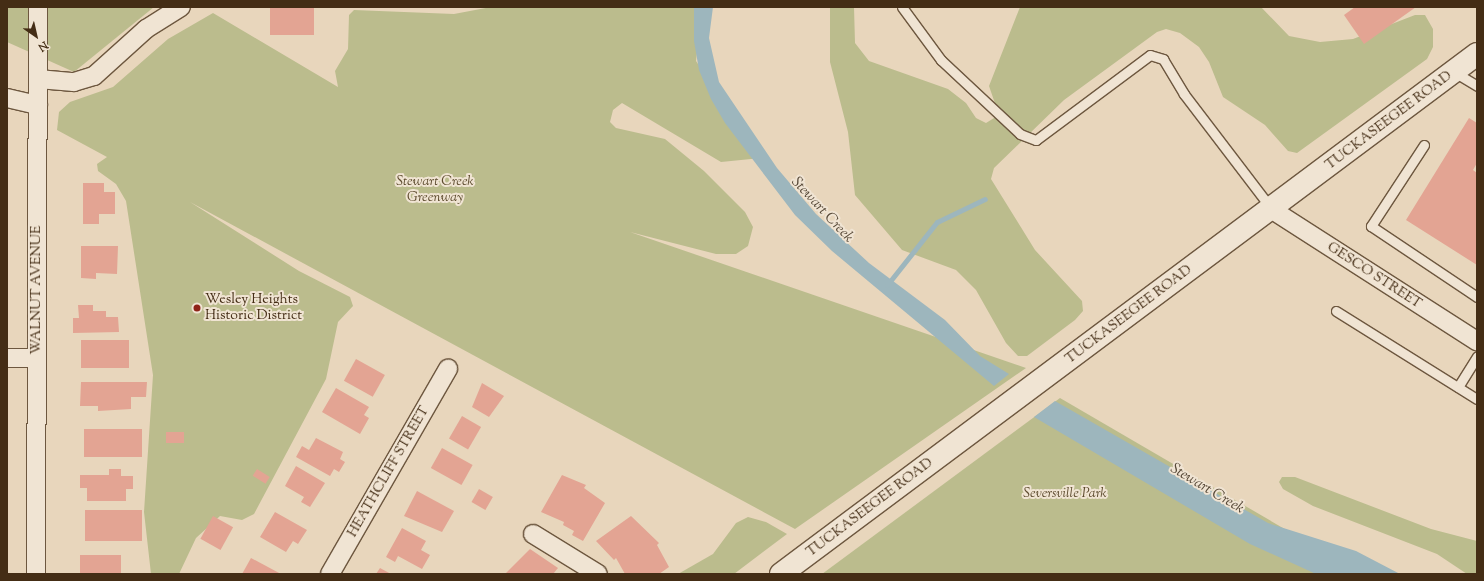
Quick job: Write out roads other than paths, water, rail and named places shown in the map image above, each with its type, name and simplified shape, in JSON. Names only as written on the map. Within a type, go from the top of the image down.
[{"type":"main road","name":"TUCKASEEGEE ROAD","points":[[785,573],[804,557],[1272,209],[1477,54]]},
{"type":"street","name":"WALNUT AVENUE","points":[[36,574],[38,7]]},
{"type":"street","points":[[38,79],[74,82],[94,76],[146,29],[181,7]]},
{"type":"street","points":[[7,98],[38,104]]},
{"type":"street","name":"GESCO STREET","points":[[1272,209],[1477,341]]},
{"type":"street","points":[[7,358],[36,358]]},
{"type":"street","name":"HEATHCLIFF STREET","points":[[330,574],[448,369]]},
{"type":"street","points":[[533,534],[577,568],[598,574]]},
{"type":"lane","points":[[902,7],[941,60],[1020,134],[1036,140],[1150,55],[1163,59],[1184,94],[1272,209]]},
{"type":"lane","points":[[1454,72],[1477,86]]},
{"type":"lane","points":[[1424,145],[1371,226],[1477,297]]},
{"type":"lane","points":[[1336,311],[1477,399]]},
{"type":"lane","points":[[1458,387],[1477,356]]},
{"type":"water","points":[[694,7],[713,7],[709,38],[719,82],[777,168],[816,214],[869,263],[945,320],[980,356],[1009,374],[994,386],[832,251],[795,215],[725,123],[711,99],[699,70],[694,41]]},
{"type":"water","name":"Stewart Creek","points":[[1055,401],[1268,523],[1356,551],[1400,574],[1316,574],[1250,544],[1034,417]]},
{"type":"waterway","points":[[887,285],[937,222],[985,199]]},
{"type":"place","name":"Wesley Heights Historic District","points":[[197,308]]},
{"type":"park label","name":"Stewart Creek Greenway","points":[[435,190]]},
{"type":"park label","name":"Seversville Park","points":[[1065,494]]}]
